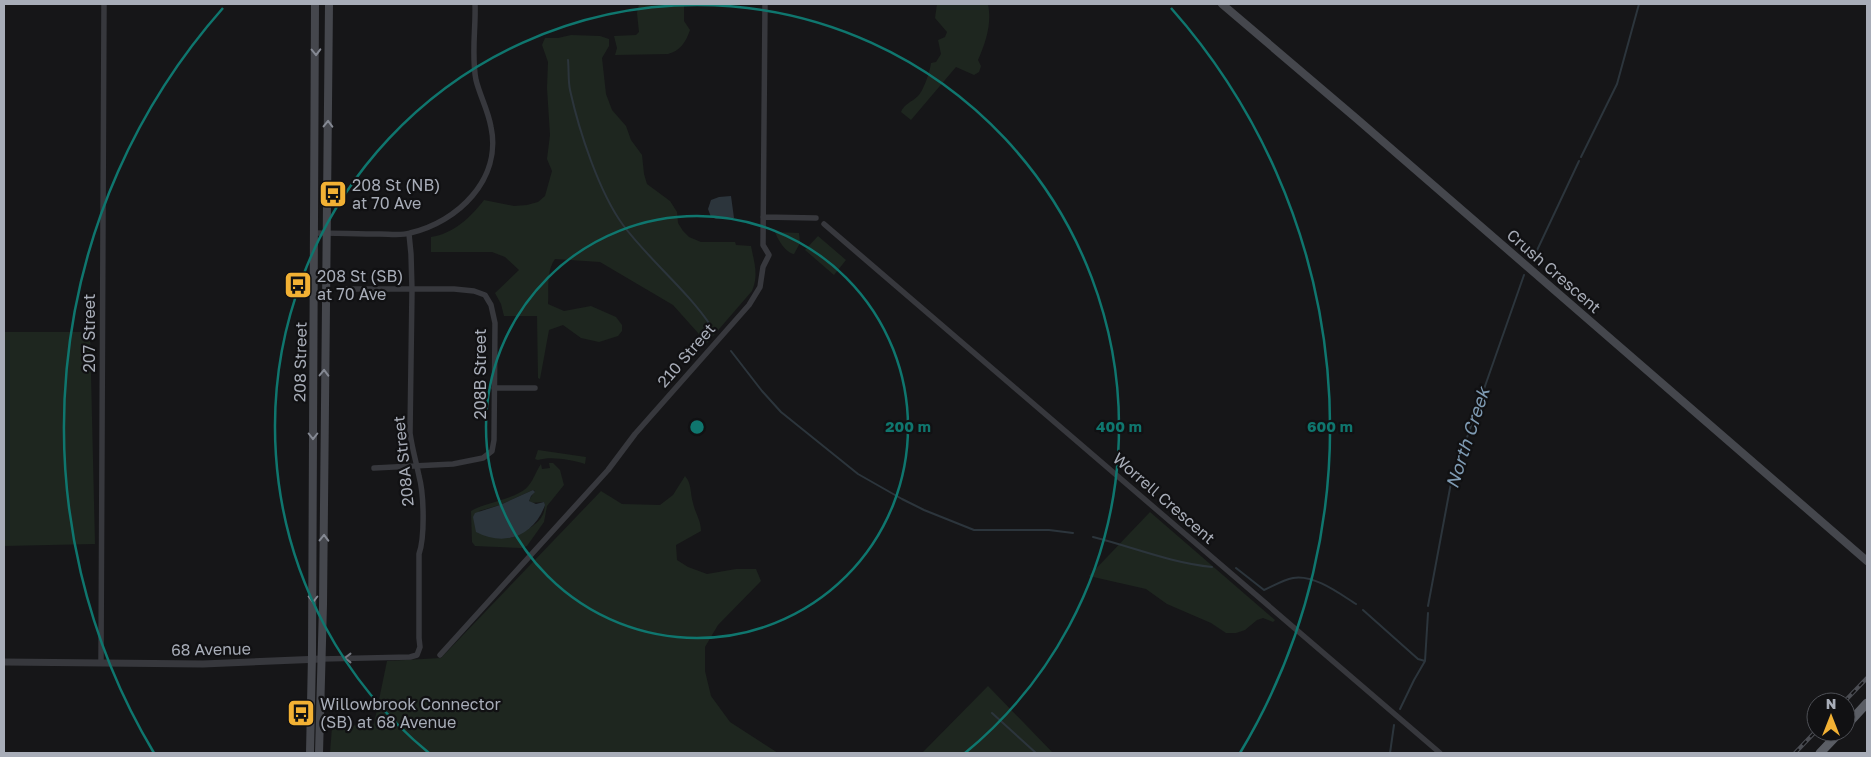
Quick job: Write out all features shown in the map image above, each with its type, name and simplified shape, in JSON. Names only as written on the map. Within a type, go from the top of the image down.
[{"type":"highway","points":[[1856,715],[1867,703]]},
{"type":"highway","points":[[1820,753],[1830,742]]},
{"type":"main road","name":"208 Street","points":[[310,753],[315,233],[315,4]]},
{"type":"main road","name":"208 Street","points":[[319,753],[329,4]]},
{"type":"main road","name":"Crush Crescent","points":[[1222,4],[1358,119],[1867,561]]},
{"type":"street","name":"207 Street","points":[[101,662],[104,4]]},
{"type":"street","points":[[315,233],[409,234],[441,222],[464,206],[476,193],[487,171],[492,150],[492,128],[476,80],[474,62],[475,4]]},
{"type":"street","name":"210 Street","points":[[440,655],[608,470],[635,434],[756,297],[760,287],[763,267],[769,255],[763,245],[765,4]]},
{"type":"street","points":[[763,217],[816,218]]},
{"type":"street","name":"Worrell Crescent","points":[[824,224],[1440,753]]},
{"type":"street","name":"208A Street","points":[[409,234],[412,290],[410,433],[422,502],[422,546],[419,554],[420,647],[418,654]]},
{"type":"street","points":[[339,289],[412,290]]},
{"type":"street","name":"208B Street","points":[[412,290],[454,289],[474,291],[485,295],[491,305],[495,323],[493,445],[490,454],[485,458],[466,462],[416,465]]},
{"type":"street","points":[[494,388],[535,388]]},
{"type":"street","points":[[374,468],[416,465]]},
{"type":"street","name":"68 Avenue","points":[[4,662],[203,664],[321,659],[410,658],[418,654]]},
{"type":"shaded area","points":[[639,4],[684,4],[684,21],[690,30],[687,38],[679,48],[668,54],[615,55],[617,48],[614,36],[636,35],[639,32],[637,13]]},
{"type":"shaded area","points":[[937,4],[988,4],[988,32],[978,60],[981,66],[979,72],[974,75],[956,67],[911,120],[901,112],[902,109],[918,96],[928,75],[931,63],[936,62],[941,54],[938,40],[945,37],[947,32],[935,18]]},
{"type":"shaded area","points":[[571,35],[600,36],[609,39],[609,46],[602,58],[606,94],[612,110],[626,126],[631,140],[642,155],[647,184],[670,201],[677,212],[678,223],[689,237],[701,242],[735,242],[736,245],[751,246],[755,279],[752,291],[707,343],[673,305],[600,262],[555,259],[549,275],[548,304],[564,311],[591,306],[616,317],[622,325],[622,331],[618,336],[599,342],[581,338],[563,325],[549,330],[540,379],[538,378],[537,316],[504,316],[501,304],[495,293],[519,270],[505,257],[492,252],[431,252],[431,237],[447,232],[461,224],[484,200],[514,206],[538,202],[545,196],[552,171],[547,159],[550,135],[547,88],[548,62],[542,45],[545,38]]},
{"type":"shaded area","points":[[731,196],[734,218],[716,219],[711,217],[708,209],[711,200]]},
{"type":"shaded area","points":[[775,232],[799,233],[800,243],[794,254],[785,249]]},
{"type":"shaded area","points":[[818,236],[846,260],[834,275],[805,250]]},
{"type":"shaded area","points":[[4,332],[90,332],[95,544],[4,546]]},
{"type":"shaded area","points":[[538,450],[586,457],[585,464],[555,458],[538,460],[535,459]]},
{"type":"shaded area","points":[[549,463],[553,463],[560,470],[564,485],[547,506],[544,522],[527,546],[521,548],[475,546],[472,542],[471,511],[518,494],[524,490],[531,483],[541,464],[542,469],[550,468]],"holes":[[[533,490],[535,491],[529,500],[531,503],[544,502],[545,509],[543,515],[534,525],[511,538],[479,511],[500,505]]]},
{"type":"shaded area","points":[[685,476],[690,485],[701,531],[676,545],[677,560],[688,567],[707,574],[736,569],[756,569],[761,581],[718,625],[705,647],[705,671],[711,696],[730,722],[778,753],[330,753],[332,727],[374,724],[387,661],[441,658],[601,491],[622,504],[660,505],[673,495]]},
{"type":"shaded area","points":[[533,490],[535,492],[529,501],[536,504],[544,502],[545,505],[540,516],[526,531],[508,538],[497,538],[476,532],[473,517],[475,513],[500,505]]},
{"type":"shaded area","points":[[1150,512],[1275,620],[1273,622],[1263,618],[1257,620],[1245,630],[1236,633],[1226,633],[1211,623],[1167,604],[1146,589],[1089,576]]},
{"type":"shaded area","points":[[988,686],[1053,753],[922,753]]},
{"type":"waterway","name":"North Creek","points":[[1581,157],[1617,84],[1639,4]]},
{"type":"waterway","points":[[568,60],[570,90],[579,124],[598,179],[614,211],[623,225],[711,326]]},
{"type":"waterway","name":"North Creek","points":[[1532,261],[1579,161]]},
{"type":"waterway","name":"North Creek","points":[[1428,606],[1451,483],[1524,275]]},
{"type":"waterway","points":[[731,351],[781,412],[858,474],[902,499],[974,530],[1049,530],[1073,533]]},
{"type":"waterway","points":[[1093,537],[1167,558],[1212,567]]},
{"type":"waterway","points":[[1236,568],[1264,590],[1293,578],[1309,579],[1335,590],[1356,604]]},
{"type":"waterway","points":[[1363,610],[1418,659],[1425,661]]},
{"type":"waterway","name":"North Creek","points":[[1400,709],[1425,661],[1428,613]]},
{"type":"waterway","points":[[992,713],[1036,753]]},
{"type":"waterway","name":"North Creek","points":[[1390,753],[1394,725]]},
{"type":"railway","points":[[1854,692],[1867,678]]},
{"type":"railway","points":[[1795,753],[1806,741]]},
{"type":"place","name":"208 St (NB) at 70 Ave","points":[[333,194]]},
{"type":"place","name":"208 St (SB) at 70 Ave","points":[[298,285]]},
{"type":"place","name":"Willowbrook Connector (SB) at 68 Avenue","points":[[301,713]]}]
